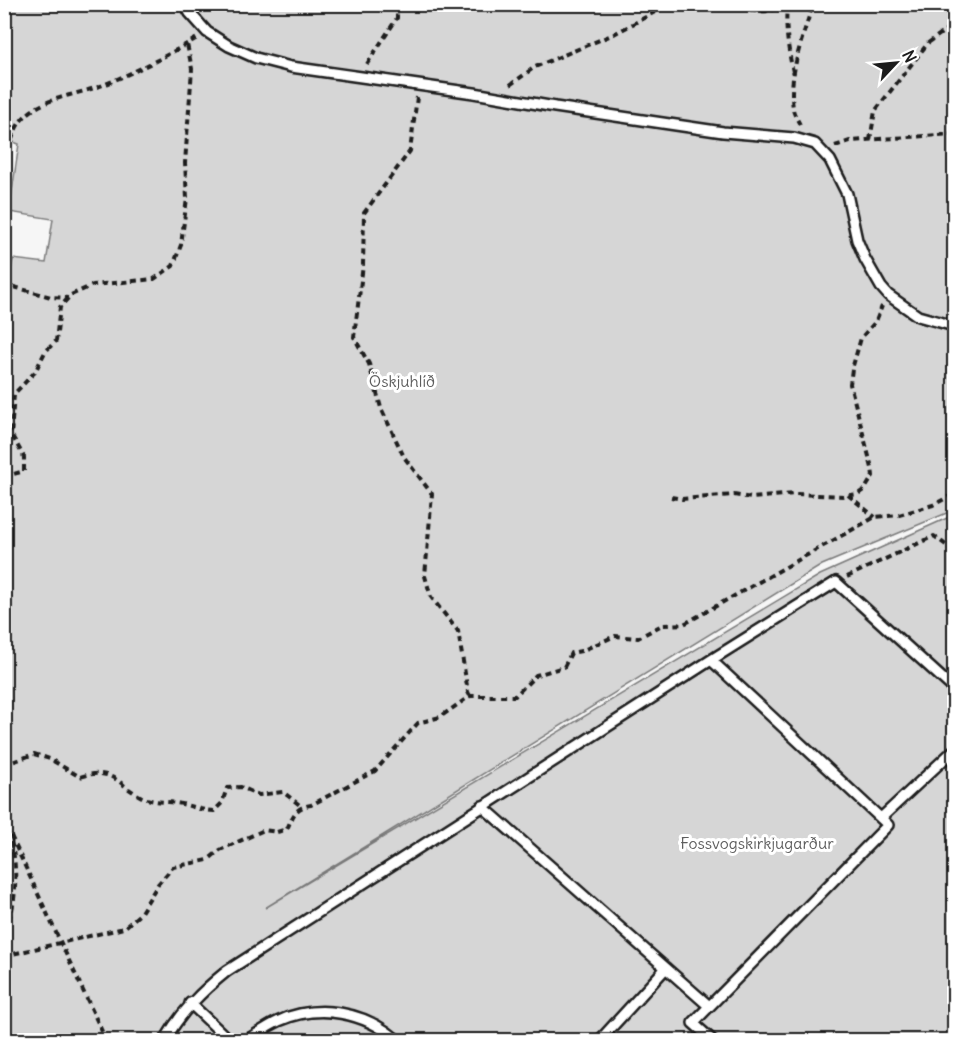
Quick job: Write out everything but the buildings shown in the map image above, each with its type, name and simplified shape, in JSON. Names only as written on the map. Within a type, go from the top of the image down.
[{"type":"lane","points":[[185,4],[207,32],[229,46],[255,58],[291,67],[723,132],[794,138],[815,144],[830,160],[846,194],[857,240],[865,259],[888,295],[918,316],[954,326]]},
{"type":"lane","points":[[165,1041],[190,1003],[226,971],[836,582],[954,689]]},
{"type":"lane","points":[[711,660],[888,825],[693,1023],[712,1041]]},
{"type":"lane","points":[[881,818],[954,750]]},
{"type":"lane","points":[[482,806],[710,1006]]},
{"type":"lane","points":[[600,1041],[666,968]]},
{"type":"lane","points":[[190,1003],[229,1041]]},
{"type":"lane","points":[[247,1041],[277,1021],[293,1015],[331,1011],[351,1014],[384,1029],[397,1041]]},
{"type":"path","points":[[363,70],[397,18],[397,4]]},
{"type":"path","points":[[502,98],[510,85],[535,67],[614,33],[670,4]]},
{"type":"path","points":[[731,4],[756,13],[777,10],[785,4]]},
{"type":"path","points":[[785,4],[785,23],[794,73]]},
{"type":"path","points":[[813,4],[800,44],[794,73],[793,109],[801,127],[815,144]]},
{"type":"path","points":[[870,140],[875,111],[928,43],[954,24]]},
{"type":"path","points":[[4,170],[20,122],[38,107],[59,97],[100,86],[207,32]]},
{"type":"path","points":[[4,475],[7,477],[24,471],[24,456],[11,434],[14,394],[34,372],[45,352],[56,341],[60,307],[68,298],[93,285],[154,279],[173,266],[180,246],[187,198],[185,163],[192,69],[187,44]]},
{"type":"path","points":[[385,81],[417,97],[410,152],[364,213],[363,265],[354,337],[369,364],[381,408],[404,457],[432,494],[425,576],[431,597],[458,631],[470,696]]},
{"type":"path","points":[[830,160],[832,148],[837,145],[870,140],[954,134]]},
{"type":"path","points":[[4,291],[14,287],[51,297],[68,298]]},
{"type":"path","points":[[671,497],[682,499],[734,495],[752,498],[795,494],[848,495],[858,494],[864,490],[873,476],[858,408],[850,384],[861,338],[876,321],[882,308],[882,287]]},
{"type":"path","points":[[4,956],[124,928],[140,915],[158,884],[172,867],[208,860],[219,850],[264,830],[277,832],[287,830],[294,813],[301,806],[311,805],[375,771],[418,723],[440,717],[470,696],[515,696],[536,675],[564,667],[571,652],[581,651],[615,636],[638,638],[662,625],[684,624],[875,517],[899,515],[933,505],[954,494]]},
{"type":"path","points":[[848,495],[875,517]]},
{"type":"path","points":[[836,582],[934,536],[954,551]]},
{"type":"path","points":[[4,765],[34,754],[50,759],[80,777],[94,772],[113,777],[143,797],[156,802],[182,804],[198,810],[214,811],[222,804],[226,788],[241,787],[259,795],[284,792],[301,806]]},
{"type":"path","points":[[4,822],[106,1041]]},
{"type":"path","points":[[4,932],[14,900],[14,857],[11,836]]},
{"type":"green space","name":"Öskjuhlíð","points":[[5,5],[954,5],[954,510],[822,565],[265,908],[820,575],[954,515],[954,1040],[5,1040],[4,306],[13,259],[46,263],[53,219],[9,212],[19,144],[5,139]]},
{"type":"park label","name":"Fossvogskirkjugarður","points":[[757,843]]}]
